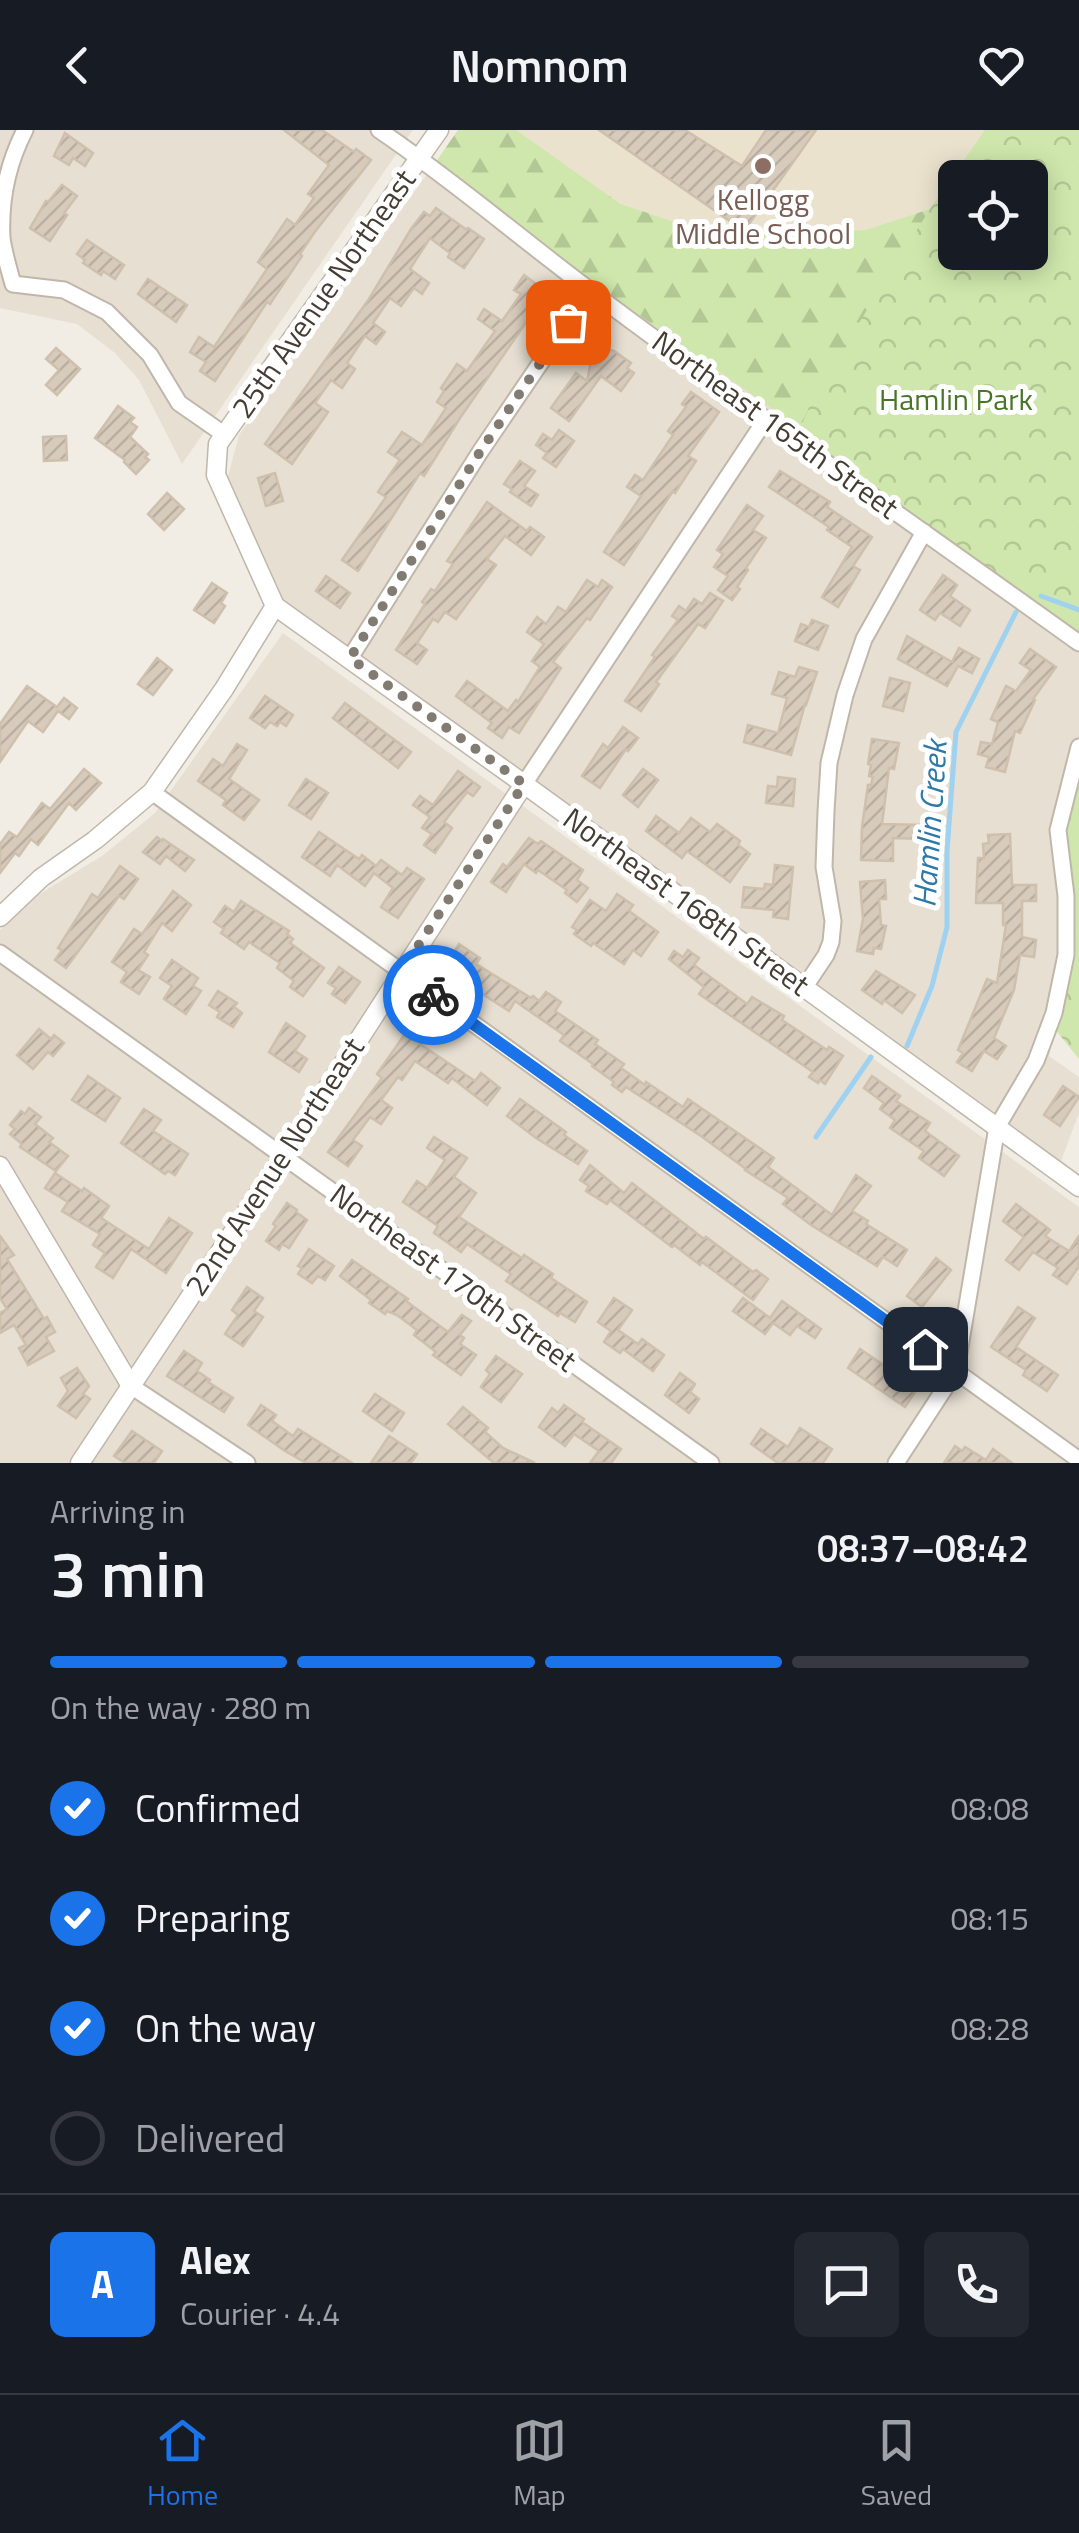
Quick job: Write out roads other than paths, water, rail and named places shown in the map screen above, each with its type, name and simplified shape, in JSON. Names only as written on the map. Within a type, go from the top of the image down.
[{"type":"street","points":[[25,130],[6,174],[2,199],[2,236],[13,284],[64,290],[108,312],[150,355],[179,402],[225,435]]},
{"type":"street","name":"Northeast 165th Street","points":[[380,130],[590,290],[1079,643]]},
{"type":"street","name":"25th Avenue Northeast","points":[[275,606],[216,476],[218,444],[438,130]]},
{"type":"street","points":[[350,658],[480,452],[590,290]]},
{"type":"street","name":"22nd Avenue Northeast","points":[[80,1463],[766,419]]},
{"type":"street","points":[[804,988],[831,942],[833,921],[824,867],[826,811],[829,763],[846,695],[864,639],[924,532]]},
{"type":"street","points":[[0,917],[41,878],[95,840],[152,792],[224,689],[275,606]]},
{"type":"street","name":"Northeast 168th Street","points":[[275,606],[1079,1188]]},
{"type":"street","points":[[896,1463],[956,1371],[997,1126],[1036,1062],[1054,1014],[1066,955],[1066,896],[1058,830],[1079,747]]},
{"type":"street","points":[[152,792],[1079,1460]]},
{"type":"street","name":"Northeast 170th Street","points":[[0,953],[711,1463]]},
{"type":"street","points":[[0,1166],[132,1386],[247,1463]]},
{"type":"waterway","name":"Hamlin Creek","points":[[1041,596],[1079,610]]},
{"type":"waterway","name":"Hamlin Creek","points":[[907,1046],[932,986],[947,927],[947,851],[956,732],[1016,612]]},
{"type":"waterway","name":"Hamlin Creek","points":[[816,1137],[871,1057]]},
{"type":"place","name":"Kellogg Middle School","points":[[763,166]]},
{"type":"park label","name":"Hamlin Park","points":[[956,400]]}]
